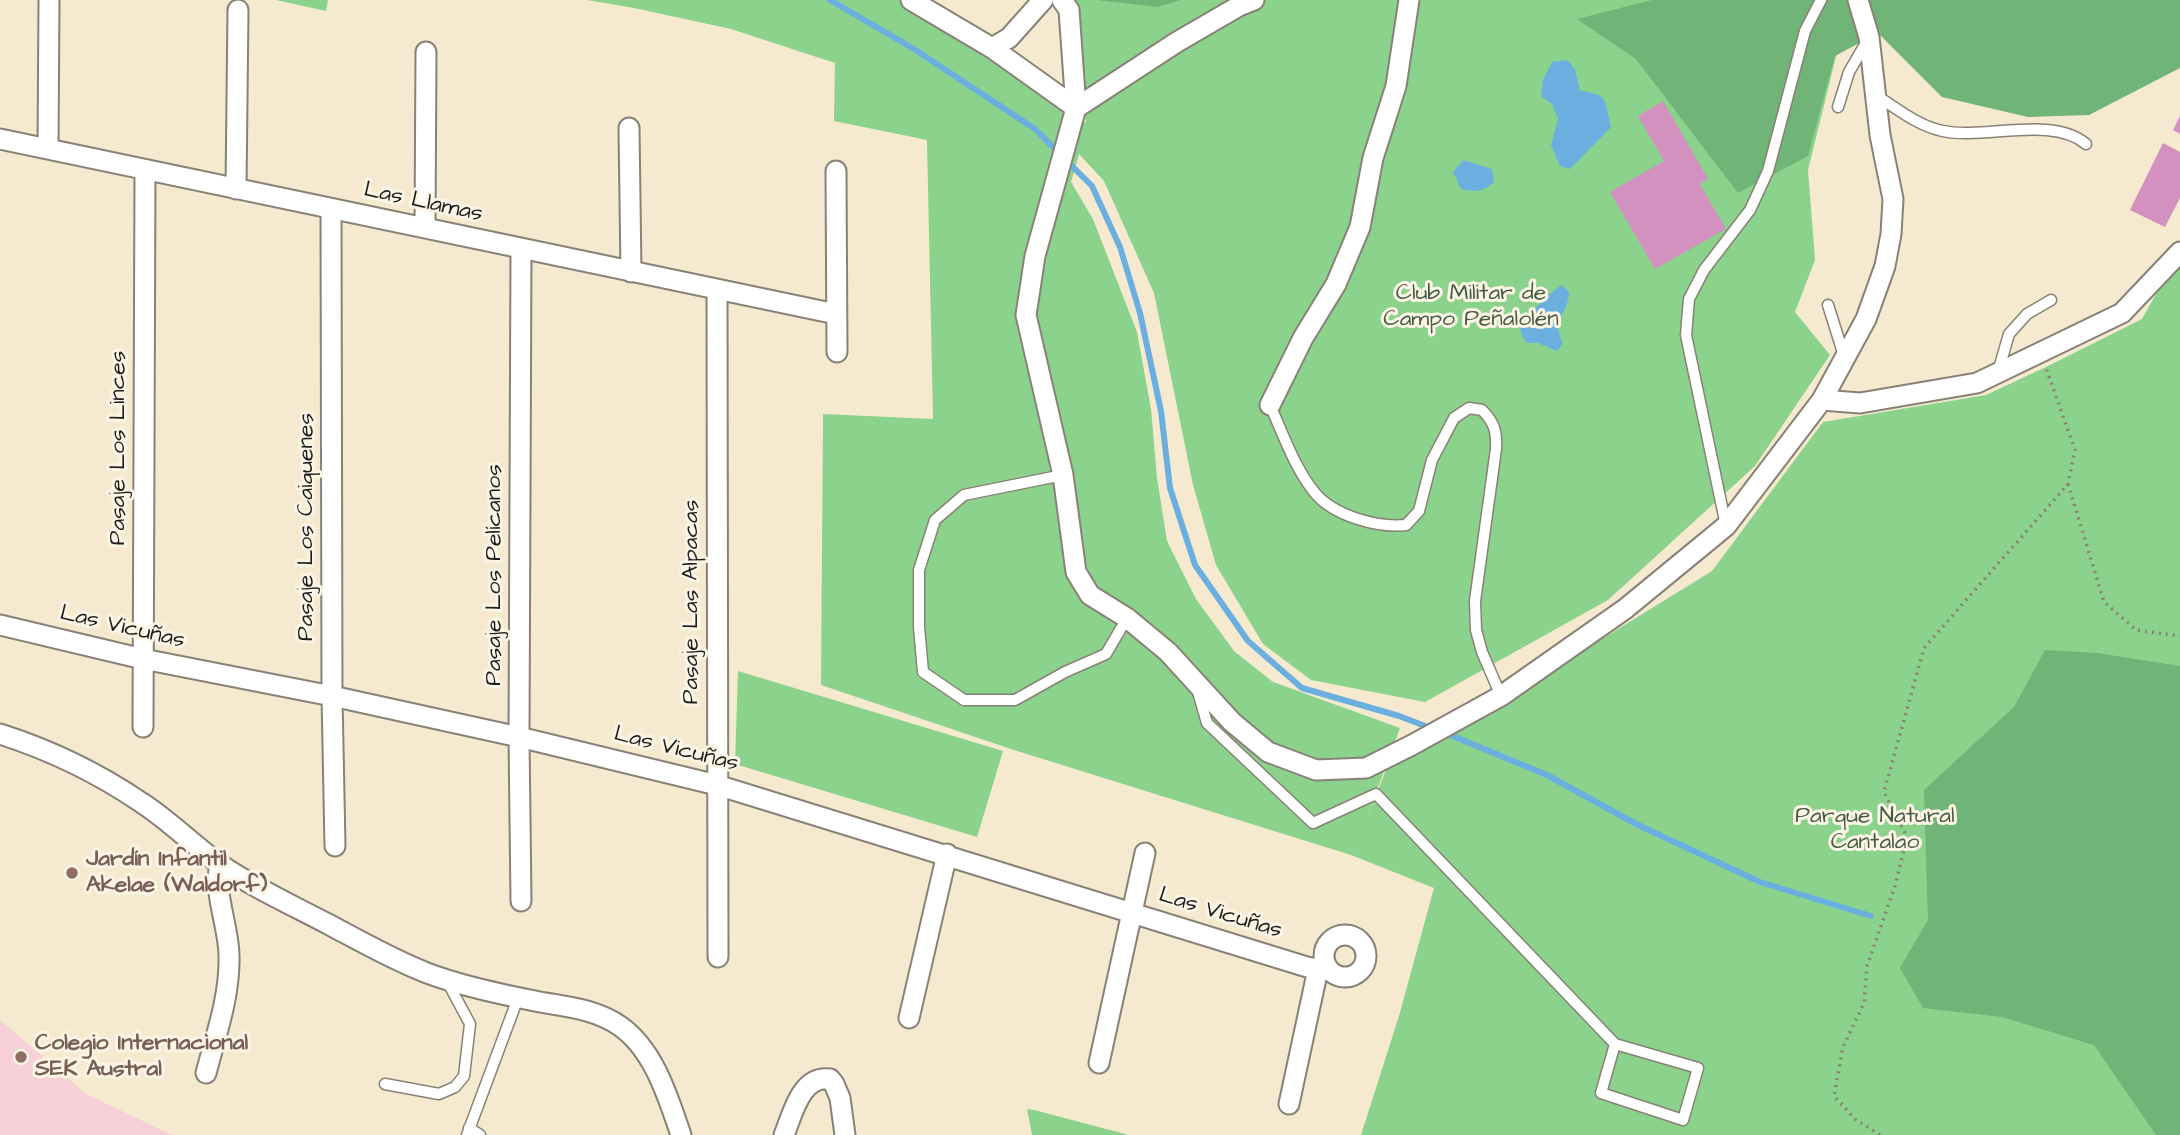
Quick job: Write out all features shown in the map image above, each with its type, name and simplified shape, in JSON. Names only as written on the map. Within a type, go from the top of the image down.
[{"type":"street","points":[[48,149],[49,0]]},
{"type":"street","points":[[911,0],[992,48],[1076,108]]},
{"type":"street","points":[[992,48],[1009,38],[1043,0]]},
{"type":"street","points":[[1062,0],[1069,10],[1076,108],[1035,256],[1026,315],[1063,475],[1076,572],[1090,595],[1126,618],[1168,652],[1232,722],[1268,752],[1316,770],[1366,768],[1412,745],[1501,696],[1625,609],[1726,526],[1822,400],[1866,319],[1885,267],[1891,234],[1893,200],[1881,135],[1869,37],[1858,0]]},
{"type":"street","points":[[1076,108],[1177,43],[1254,0]]},
{"type":"street","points":[[1270,405],[1303,338],[1336,284],[1360,227],[1373,158],[1396,86],[1409,0]]},
{"type":"street","points":[[236,189],[237,10]]},
{"type":"street","points":[[425,228],[426,52]]},
{"type":"street","points":[[629,128],[631,272]]},
{"type":"street","name":"Las Llamas","points":[[0,139],[836,314]]},
{"type":"street","name":"Pasaje Los Linces","points":[[143,727],[145,170]]},
{"type":"street","points":[[836,170],[836,352]]},
{"type":"street","name":"Pasaje Los Caiquenes","points":[[331,209],[335,846]]},
{"type":"street","name":"Pasaje Los Pelícanos","points":[[521,248],[521,901]]},
{"type":"street","points":[[1822,400],[1860,403],[1977,383],[2123,313],[2180,253]]},
{"type":"street","name":"Pasaje Las Alpacas","points":[[717,290],[718,957]]},
{"type":"street","name":"Las Vicuñas","points":[[0,625],[143,659],[332,696],[519,737],[717,785],[1132,913],[1323,968],[1289,1104]]},
{"type":"street","points":[[0,734],[42,748],[112,783],[144,804],[220,864],[249,882],[404,963],[482,989],[586,1010],[602,1016],[633,1037],[643,1048],[667,1096],[681,1135]]},
{"type":"street","points":[[1099,1063],[1145,853]]},
{"type":"street","points":[[909,1018],[947,854]]},
{"type":"street","points":[[206,1073],[226,994],[229,971],[229,944],[218,883],[220,864]]},
{"type":"street","points":[[784,1135],[810,1081],[820,1078],[830,1079],[837,1091],[845,1135]]},
{"type":"lane","points":[[1726,526],[1686,335],[1689,299],[1704,270],[1750,210],[1768,171],[1805,31],[1821,0]]},
{"type":"lane","points":[[1838,107],[1849,72],[1869,37]]},
{"type":"lane","points":[[1877,96],[1918,122],[1945,132],[2050,131],[2077,136],[2086,144]]},
{"type":"lane","points":[[1998,373],[2009,334],[2027,314],[2051,300]]},
{"type":"lane","points":[[1828,305],[1845,359]]},
{"type":"lane","points":[[1270,405],[1292,454],[1316,495],[1344,514],[1392,527],[1406,525],[1419,511],[1432,460],[1454,418],[1469,408],[1482,410],[1492,420],[1497,433],[1495,462],[1475,601],[1476,631],[1501,696]]},
{"type":"lane","points":[[1063,475],[964,495],[934,520],[919,570],[919,627],[923,672],[964,700],[1015,700],[1065,672],[1106,654],[1126,618]]},
{"type":"lane","points":[[1195,682],[1207,723],[1313,823],[1377,794],[1615,1044],[1698,1068],[1684,1120],[1601,1093],[1615,1044]]},
{"type":"lane","points":[[385,1084],[439,1094],[455,1087],[464,1076],[471,1024],[446,979]]},
{"type":"lane","points":[[480,1135],[468,1131],[518,998]]},
{"type":"path","points":[[2040,353],[2075,450],[2068,484],[2104,602],[2136,629],[2180,636]]},
{"type":"path","points":[[1880,1135],[1855,1119],[1834,1096],[1843,1047],[1864,1003],[1867,966],[1895,886],[1907,837],[1884,792],[1924,648],[2068,484]]},
{"type":"shaded area","name":"Colegio Internacional SEK Austral","points":[[0,1020],[86,1094],[172,1135],[0,1135]]},
{"type":"green space","points":[[276,0],[328,0],[326,11]]},
{"type":"green space","points":[[587,0],[907,0],[980,43],[1086,123],[1069,0],[1852,0],[1808,170],[1815,260],[1795,312],[1830,355],[1755,466],[1608,600],[1425,702],[1311,680],[1263,644],[1216,565],[1193,485],[1154,293],[1104,181],[1079,154],[1071,182],[1093,219],[1137,332],[1151,409],[1157,478],[1167,541],[1196,599],[1234,651],[1273,682],[1400,728],[1367,817],[1388,765],[1477,716],[1712,571],[1823,422],[1986,395],[2046,367],[2142,319],[2180,251],[2180,1135],[1361,1135],[1399,1016],[1434,888],[1351,855],[1014,750],[821,685],[823,414],[933,419],[927,140],[834,121],[835,63],[731,29]]},
{"type":"green space","points":[[1096,0],[1181,0],[1157,7]]},
{"type":"green space","points":[[1652,0],[2180,0],[2180,68],[2089,115],[2028,117],[1942,97],[1878,33],[1835,56],[1808,156],[1738,193],[1636,59],[1577,19]]},
{"type":"green space","points":[[2045,650],[2097,653],[2180,666],[2180,1135],[2156,1135],[2094,1045],[2002,1017],[1923,1008],[1900,968],[1928,920],[1924,790],[2014,707]]},
{"type":"green space","points":[[738,671],[1003,751],[977,837],[735,764]]},
{"type":"green space","points":[[1027,1109],[1034,1110],[1129,1135],[1032,1135]]},
{"type":"water","points":[[1567,60],[1575,69],[1580,91],[1597,94],[1604,100],[1611,127],[1570,169],[1560,166],[1551,145],[1558,119],[1552,104],[1541,96],[1543,80],[1552,62]]},
{"type":"water","points":[[1463,160],[1492,169],[1494,182],[1479,190],[1461,189],[1453,172]]},
{"type":"water","points":[[1562,285],[1569,292],[1558,328],[1563,343],[1557,351],[1538,343],[1527,343],[1522,336],[1521,327],[1539,304]]},
{"type":"building","points":[[1663,101],[1708,179],[1700,184],[1726,229],[1655,269],[1610,192],[1664,161],[1638,116]]},
{"type":"building","points":[[2180,116],[2180,134],[2173,130]]},
{"type":"building","points":[[2163,143],[2180,152],[2180,198],[2165,227],[2130,210]]},
{"type":"waterway","points":[[830,0],[914,49],[1035,129],[1092,186],[1120,247],[1140,313],[1161,411],[1170,488],[1195,565],[1248,641],[1302,688],[1399,716],[1433,729]]},
{"type":"waterway","points":[[1443,732],[1547,775],[1638,825],[1760,882],[1871,916]]},
{"type":"place","name":"Jardín Infantil Akelae (Waldorf)","points":[[72,873]]},
{"type":"place","name":"Colegio Internacional SEK Austral","points":[[21,1057]]},
{"type":"park label","name":"Club Militar de Campo Peñalolén","points":[[1471,307]]},
{"type":"park label","name":"Parque Natural Cantalao","points":[[1875,830]]}]
